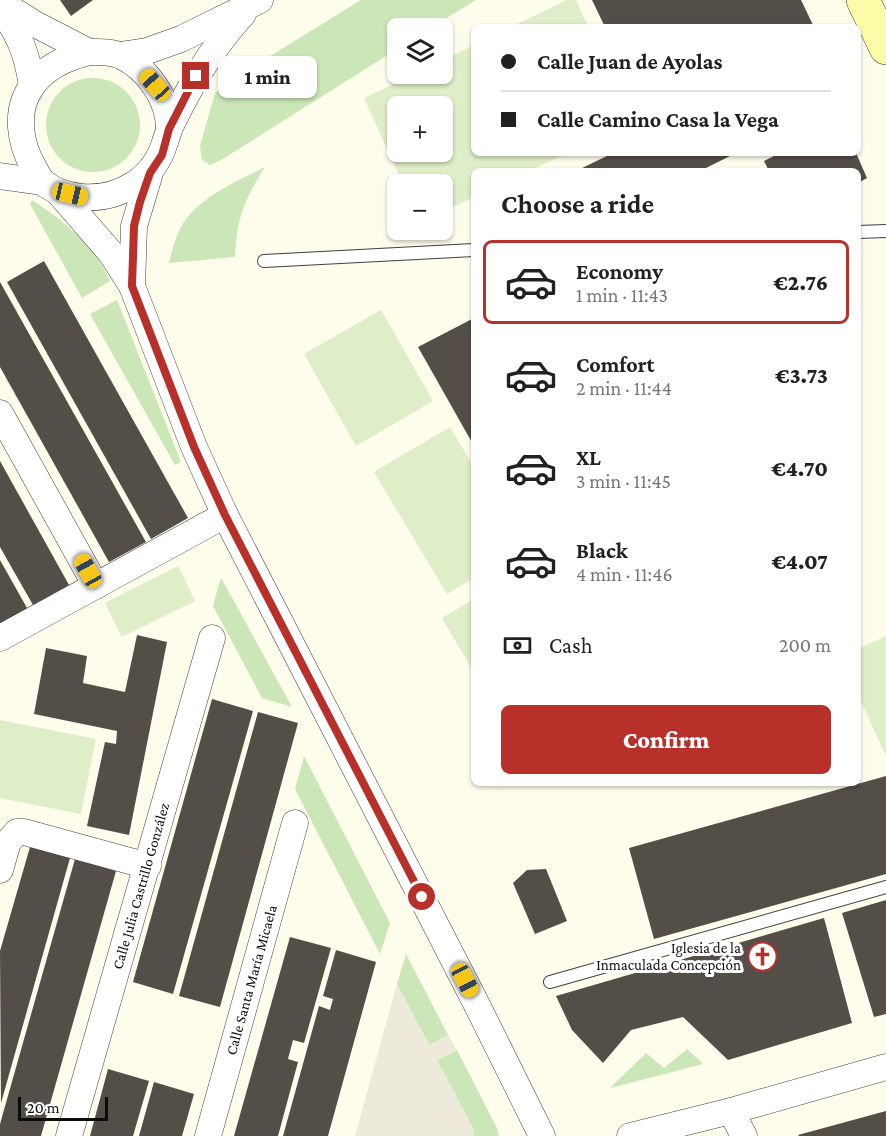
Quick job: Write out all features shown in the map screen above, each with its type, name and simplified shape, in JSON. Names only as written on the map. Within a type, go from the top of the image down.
[{"type":"main road","points":[[863,0],[886,48]]},
{"type":"street","points":[[0,2],[33,23],[89,52]]},
{"type":"street","points":[[0,125],[58,63],[69,57],[89,52],[120,55],[147,51],[181,39],[255,3]]},
{"type":"street","points":[[132,286],[134,226],[150,173],[162,155],[169,129],[203,63],[223,36],[255,3]]},
{"type":"street","points":[[0,7],[20,36],[28,64],[28,93],[21,124],[22,142],[29,160],[50,187],[111,253],[132,286],[194,447],[225,515],[474,998],[542,1136]]},
{"type":"street","points":[[120,55],[141,70],[155,85],[164,103],[169,129]]},
{"type":"street","points":[[0,176],[82,197],[108,196],[150,173]]},
{"type":"street","points":[[0,413],[96,586]]},
{"type":"street","points":[[0,638],[225,515]]},
{"type":"street","name":"Calle Julia Castrillo González","points":[[69,1136],[212,638]]},
{"type":"street","name":"Calle Santa María Micaela","points":[[208,1136],[295,823]]},
{"type":"street","points":[[0,870],[8,842],[17,832],[148,866]]},
{"type":"street","points":[[630,1136],[731,1111],[886,1067]]},
{"type":"street","points":[[731,1111],[744,1136]]},
{"type":"lane","points":[[861,232],[886,231]]},
{"type":"lane","points":[[264,261],[471,250]]},
{"type":"lane","points":[[550,982],[886,887]]},
{"type":"green space","points":[[361,0],[476,0],[446,18],[387,18],[387,55],[210,165],[202,160],[200,146],[215,93],[233,79]]},
{"type":"green space","points":[[567,0],[576,0],[587,24],[517,24]]},
{"type":"green space","points":[[471,46],[471,156],[561,156],[535,168],[471,168],[471,198],[453,207],[453,174],[398,174],[393,162],[453,162],[453,96],[387,96],[387,149],[364,98],[394,84],[453,84],[453,55]]},
{"type":"green space","points":[[93,78],[111,81],[126,92],[137,107],[140,125],[137,143],[126,158],[111,169],[93,172],[75,169],[60,158],[49,143],[46,125],[49,107],[60,92],[75,81]]},
{"type":"green space","points":[[265,167],[243,210],[235,257],[169,263],[181,227],[197,207],[218,191]]},
{"type":"green space","points":[[32,200],[56,216],[87,245],[104,268],[110,281],[82,298],[30,204]]},
{"type":"green space","points":[[117,300],[181,462],[175,465],[90,314]]},
{"type":"green space","points":[[381,310],[433,401],[356,446],[304,354]]},
{"type":"green space","points":[[450,427],[471,462],[471,580],[447,594],[374,472]]},
{"type":"green space","points":[[178,566],[195,601],[122,637],[105,603]]},
{"type":"green space","points":[[222,579],[292,707],[262,698],[213,606]]},
{"type":"green space","points":[[471,601],[471,668],[442,618]]},
{"type":"green space","points":[[886,636],[886,754],[861,702],[861,648]]},
{"type":"green space","points":[[0,720],[96,739],[81,814],[0,798]]},
{"type":"green space","points":[[304,756],[390,923],[380,954],[295,789]]},
{"type":"green space","points":[[406,954],[448,1035],[429,1045],[397,984]]},
{"type":"green space","points":[[687,1049],[703,1064],[610,1088],[646,1053],[664,1068]]},
{"type":"green space","points":[[457,1050],[499,1136],[474,1136],[437,1060]]},
{"type":"shaded area","points":[[397,984],[429,1045],[448,1035],[457,1050],[437,1060],[474,1129],[474,1136],[355,1136]]},
{"type":"building","points":[[60,0],[93,0],[71,16]]},
{"type":"building","points":[[592,0],[801,0],[813,24],[604,24]]},
{"type":"building","points":[[607,156],[730,156],[706,168],[582,168]]},
{"type":"building","points":[[774,156],[857,156],[867,178],[861,181],[861,168],[768,168],[764,161]]},
{"type":"building","points":[[44,261],[188,518],[151,539],[7,282]]},
{"type":"building","points":[[0,282],[146,542],[109,562],[0,367]]},
{"type":"building","points":[[471,320],[471,441],[418,347]]},
{"type":"building","points":[[0,461],[69,585],[33,605],[0,547]]},
{"type":"building","points":[[0,560],[27,608],[0,624]]},
{"type":"building","points":[[137,635],[167,642],[129,835],[87,826],[105,742],[116,744],[117,731],[34,714],[46,648],[87,656],[83,683],[125,692]]},
{"type":"building","points":[[212,699],[253,711],[173,994],[133,982]]},
{"type":"building","points":[[258,712],[298,723],[220,1007],[179,996]]},
{"type":"building","points":[[886,776],[886,874],[654,939],[629,848],[850,786],[861,786],[861,783]]},
{"type":"building","points":[[30,847],[70,858],[1,1103],[0,951]]},
{"type":"building","points":[[75,859],[116,871],[41,1136],[0,1136],[0,1124]]},
{"type":"building","points":[[546,869],[567,921],[535,934],[513,883],[527,870]]},
{"type":"building","points":[[886,900],[886,1014],[874,1017],[842,913]]},
{"type":"building","name":"Iglesia de la Inmaculada Concepción","points":[[824,918],[852,1023],[728,1060],[683,1017],[631,1030],[603,1063],[572,1030],[556,996]]},
{"type":"building","points":[[290,937],[331,948],[304,1043],[293,1040],[288,1059],[298,1062],[278,1136],[234,1136]]},
{"type":"building","points":[[336,950],[376,962],[328,1136],[283,1136],[319,1006],[330,1010],[333,999],[323,996]]},
{"type":"building","points":[[108,1069],[149,1081],[133,1136],[90,1136]]},
{"type":"building","points":[[154,1082],[194,1094],[182,1136],[139,1136]]},
{"type":"building","points":[[886,1111],[886,1136],[798,1135]]},
{"type":"place","name":"Iglesia de la Inmaculada Concepción","points":[[762,957]]},
{"type":"route","points":[[196,76],[169,129],[162,155],[150,173],[140,202],[134,226],[132,286],[194,447],[225,515],[422,897]]}]
